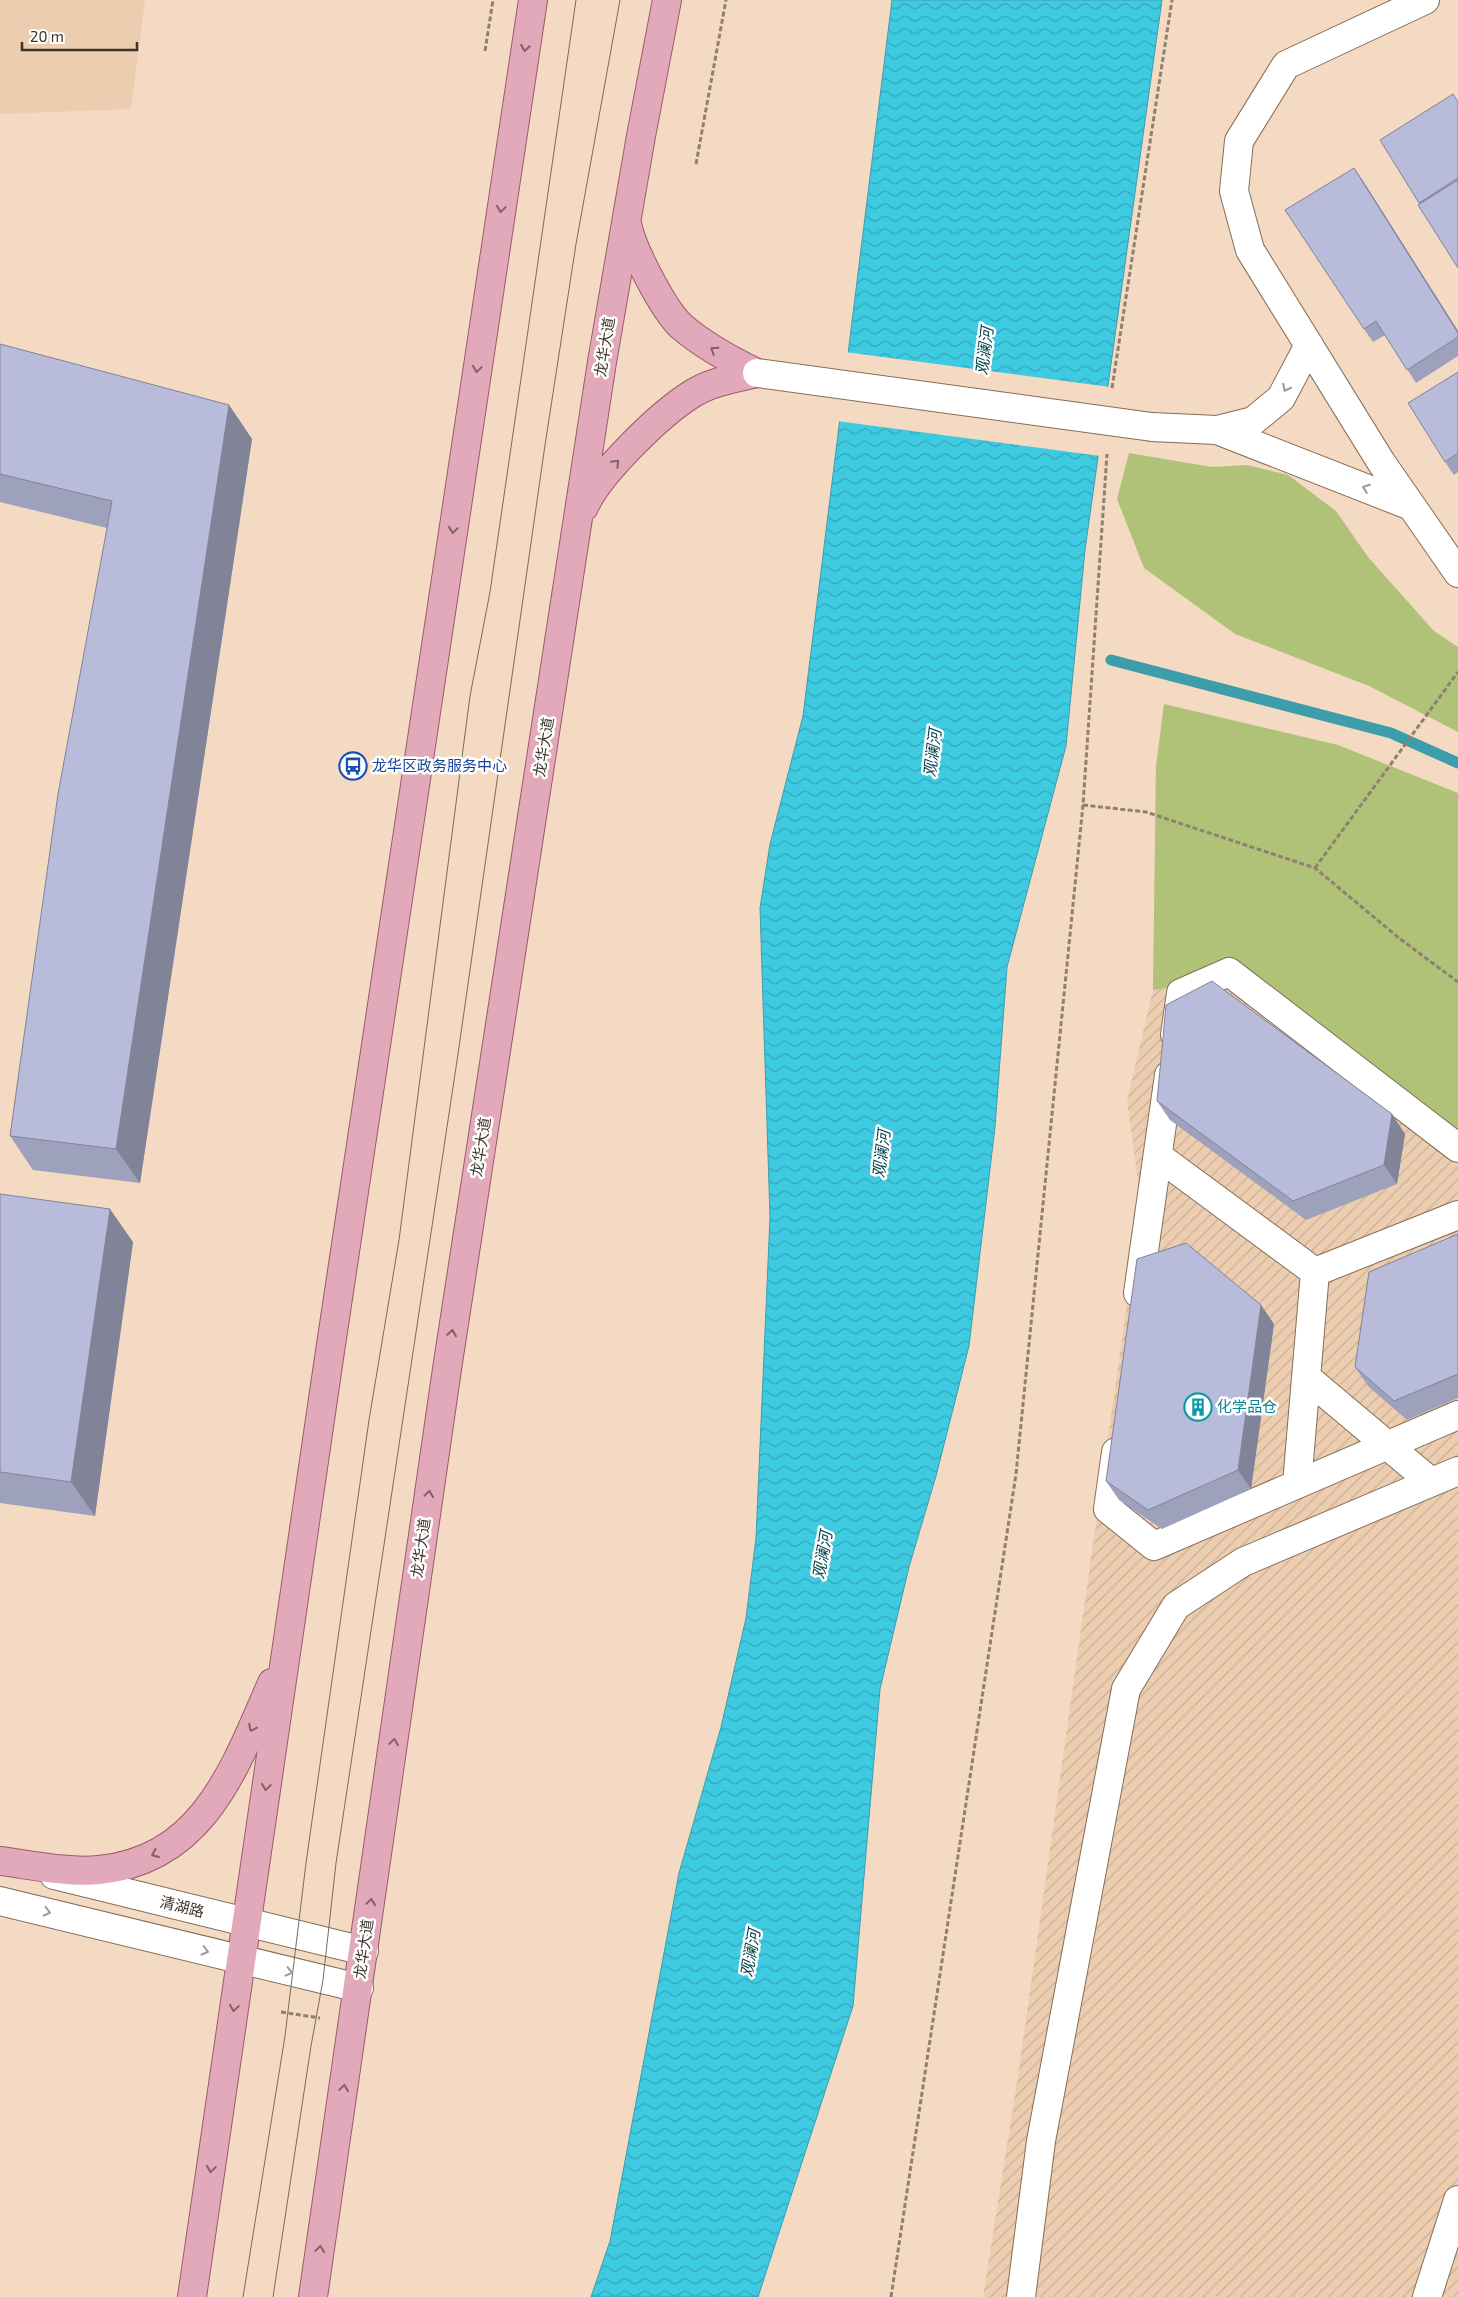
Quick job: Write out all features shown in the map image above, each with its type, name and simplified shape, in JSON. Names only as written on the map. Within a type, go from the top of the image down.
[{"type":"main road","points":[[192,2297],[286,1652],[533,0]]},
{"type":"main road","name":"龙华大道","points":[[313,2297],[359,1988],[445,1379],[580,518],[602,362],[626,219],[667,0]]},
{"type":"main road","points":[[626,219],[631,240],[644,267],[680,325],[728,359],[757,373]]},
{"type":"main road","points":[[580,518],[590,493],[610,468],[671,410],[693,393],[722,380],[757,373]]},
{"type":"main road","points":[[0,1862],[76,1870],[116,1867],[132,1864],[163,1850],[188,1832],[215,1800],[256,1720],[286,1652]]},
{"type":"street","points":[[1425,0],[1286,65],[1239,141],[1234,191],[1250,250],[1381,462],[1458,573]]},
{"type":"street","points":[[757,373],[1152,427],[1217,430],[1253,421],[1281,398],[1309,345]]},
{"type":"street","points":[[1217,430],[1411,506]]},
{"type":"street","points":[[1134,1322],[1181,993],[1229,972],[1458,1148]]},
{"type":"street","points":[[1158,1156],[1315,1272]]},
{"type":"street","points":[[1315,1272],[1458,1215]]},
{"type":"street","points":[[1297,1484],[1315,1272]]},
{"type":"street","points":[[1306,1376],[1431,1482]]},
{"type":"street","points":[[1119,1430],[1108,1509],[1154,1546],[1458,1415]]},
{"type":"street","points":[[1021,2297],[1041,2141],[1126,1689],[1176,1606],[1243,1562],[1458,1471]]},
{"type":"street","name":"清湖路","points":[[0,1862],[364,1951]]},
{"type":"street","points":[[0,1901],[359,1988]]},
{"type":"street","points":[[1427,2297],[1458,2200]]},
{"type":"path","points":[[485,50],[493,0]]},
{"type":"path","points":[[696,164],[726,0]]},
{"type":"path","points":[[1111,391],[1172,0]]},
{"type":"path","points":[[891,2297],[1016,1474],[1083,805],[1108,449]]},
{"type":"path","points":[[1315,868],[1458,672]]},
{"type":"path","points":[[1083,805],[1146,812],[1315,868],[1399,938],[1458,982]]},
{"type":"path","points":[[281,2012],[323,2018]]},
{"type":"shaded area","points":[[0,0],[145,0],[131,109],[0,114]]},
{"type":"shaded area","points":[[1156,766],[1264,785],[1458,863],[1458,2297],[983,2297],[1018,2076],[1141,1204],[1127,1101],[1153,990]]},
{"type":"green space","points":[[1129,453],[1212,467],[1247,465],[1288,475],[1336,511],[1368,557],[1434,631],[1458,647],[1458,732],[1369,686],[1235,634],[1144,568],[1117,499]]},
{"type":"green space","points":[[1164,704],[1338,745],[1458,793],[1458,1136],[1230,963],[1173,987],[1153,990],[1156,766]]},
{"type":"water","name":"观澜河","points":[[892,0],[1162,0],[1085,550],[1066,746],[1007,967],[995,1127],[969,1346],[936,1476],[909,1567],[880,1689],[853,2006],[758,2297],[591,2297],[610,2241],[679,1873],[721,1727],[746,1618],[756,1538],[770,1217],[760,908],[770,844],[803,716]]},
{"type":"pier","points":[[845,352],[1110,387],[1101,456],[837,421]]},
{"type":"building","points":[[1453,94],[1458,102],[1458,178],[1419,203],[1380,140]]},
{"type":"building","points":[[1354,168],[1458,333],[1458,337],[1407,370],[1376,321],[1364,329],[1285,210]]},
{"type":"building","points":[[1458,180],[1458,268],[1418,205]]},
{"type":"building","points":[[0,344],[229,405],[116,1149],[10,1136],[58,794],[112,501],[0,474]]},
{"type":"building","points":[[1458,372],[1458,453],[1445,462],[1408,403]]},
{"type":"building","points":[[1212,981],[1392,1114],[1384,1165],[1293,1201],[1157,1101],[1166,1005]]},
{"type":"building","points":[[0,1194],[110,1209],[71,1482],[0,1472]]},
{"type":"building","points":[[1458,1234],[1458,1374],[1394,1401],[1355,1367],[1369,1272]]},
{"type":"building","name":"化学品仓","points":[[1186,1243],[1261,1305],[1238,1470],[1148,1510],[1106,1481],[1137,1259]]},
{"type":"waterway","points":[[1111,660],[1391,733],[1458,763]]},
{"type":"tram line","points":[[243,2297],[285,2036],[306,1863],[369,1420],[399,1240],[470,696],[490,592],[576,0]]},
{"type":"tram line","points":[[273,2297],[311,2046],[323,1980],[336,1863],[458,1054],[545,445],[576,244],[620,0]]},
{"type":"place","name":"龙华区政务服务中心","points":[[353,766]]},
{"type":"place","name":"化学品仓","points":[[1198,1407]]}]
